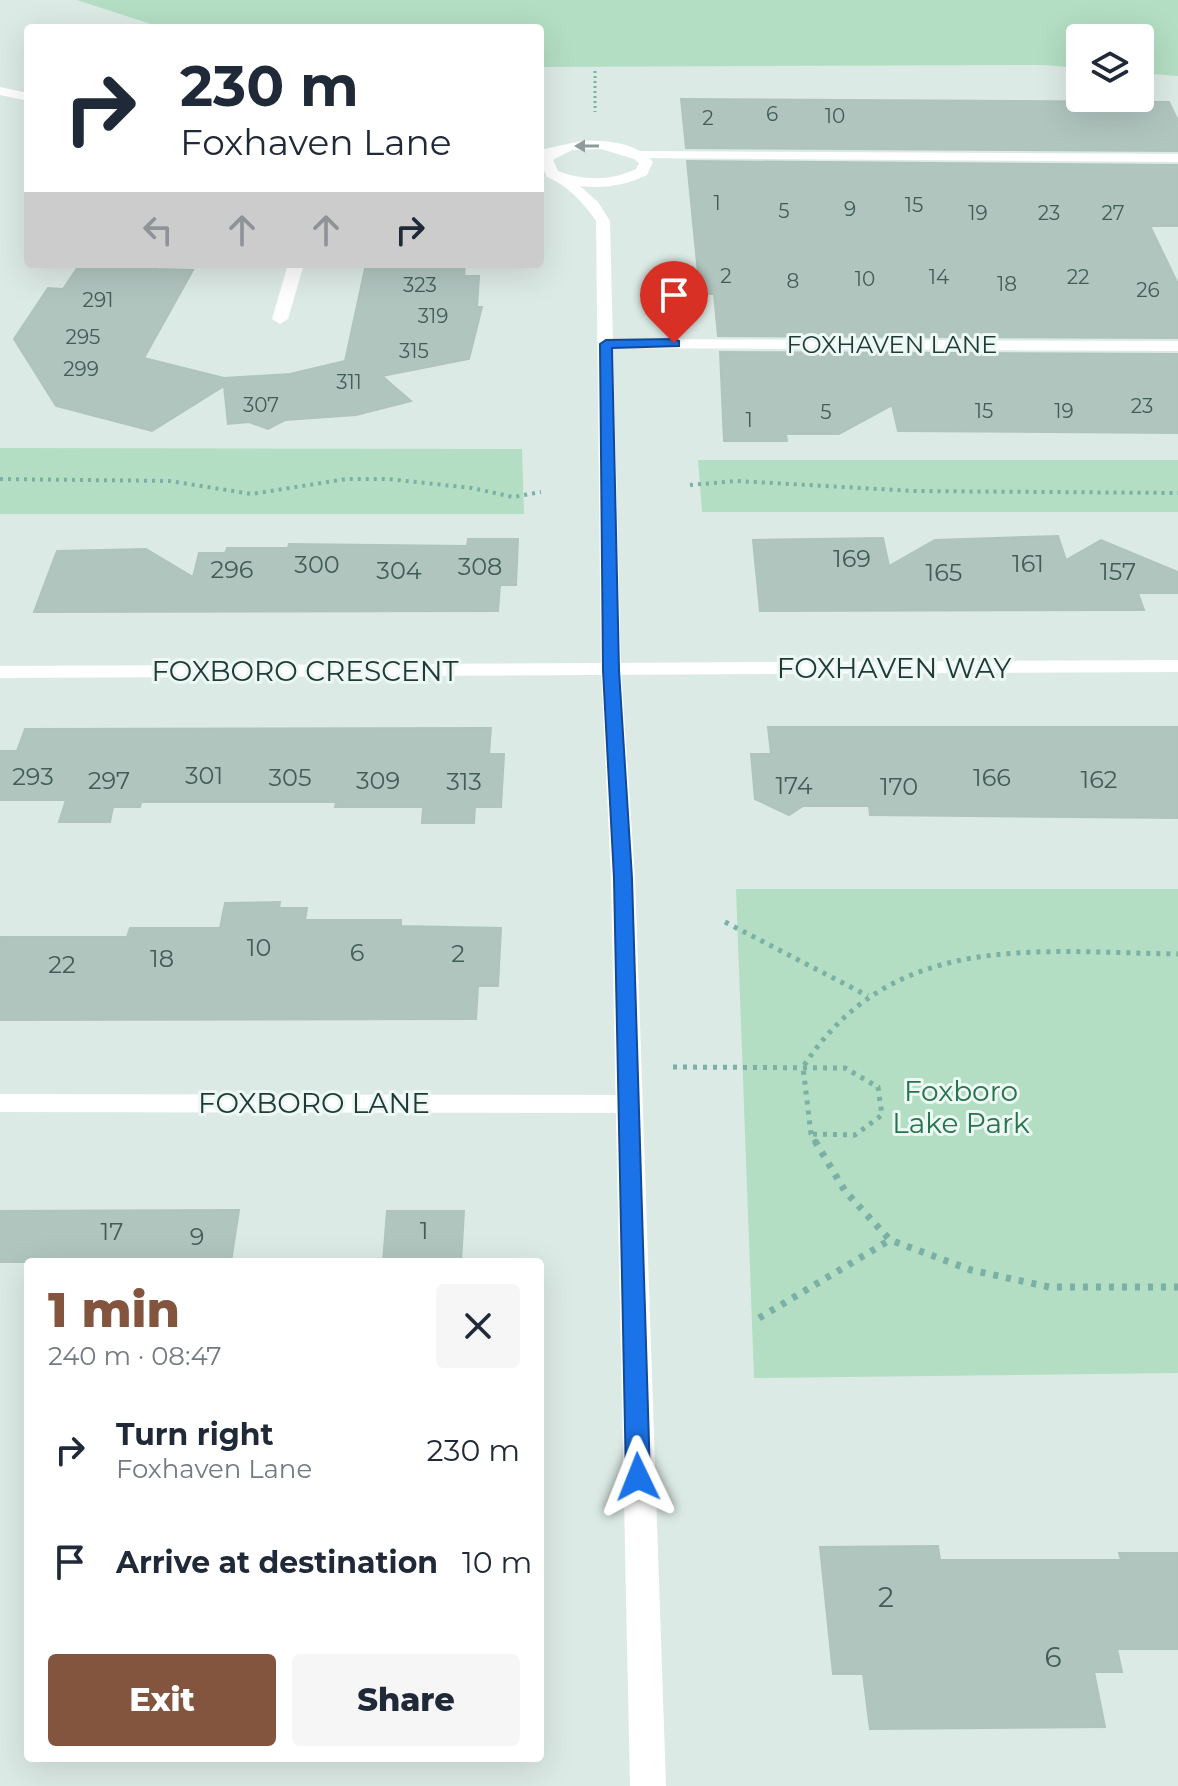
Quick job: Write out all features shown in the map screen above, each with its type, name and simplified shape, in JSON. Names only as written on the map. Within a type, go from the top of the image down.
[{"type":"street","points":[[0,91],[24,96]]},
{"type":"street","points":[[640,155],[646,162],[642,172],[614,201],[593,205],[553,176],[546,159],[546,153],[569,146],[592,145],[640,155],[1178,158]]},
{"type":"street","points":[[642,172],[742,155]]},
{"type":"street","points":[[553,176],[614,201]]},
{"type":"street","points":[[614,201],[606,344],[611,670],[623,878],[648,1786]]},
{"type":"street","points":[[280,319],[295,268]]},
{"type":"street","name":"FOXHAVEN LANE","points":[[606,344],[1178,346]]},
{"type":"street","name":"FOXHAVEN WAY","points":[[611,670],[1178,666]]},
{"type":"street","name":"FOXBORO CRESCENT","points":[[0,672],[611,670]]},
{"type":"street","name":"FOXBORO LANE","points":[[0,1103],[628,1104]]},
{"type":"path","points":[[595,71],[595,110]]},
{"type":"path","points":[[0,479],[169,481],[252,494],[346,479],[388,479],[472,488],[513,497],[541,492]]},
{"type":"path","points":[[690,485],[737,481],[914,491],[1178,493]]},
{"type":"path","points":[[725,922],[868,996]]},
{"type":"path","points":[[1178,954],[983,954],[925,967],[868,996],[827,1031],[803,1067],[811,1134],[845,1191],[890,1240],[971,1270],[1049,1287],[1178,1287]]},
{"type":"path","points":[[803,1067],[845,1068],[878,1087],[882,1115],[855,1135],[811,1134]]},
{"type":"path","points":[[759,1318],[890,1240]]},
{"type":"green space","points":[[77,0],[1178,0],[1178,76],[1154,74],[1154,24],[1066,24],[1066,67],[544,67],[544,24],[151,24]]},
{"type":"green space","points":[[0,448],[522,449],[524,514],[0,514]]},
{"type":"green space","points":[[698,460],[1178,460],[1178,512],[702,512]]},
{"type":"green space","name":"Foxboro Lake Park","points":[[736,889],[1178,889],[1178,1373],[754,1378]]},
{"type":"building","points":[[681,99],[1066,101],[1066,112],[1154,112],[1154,102],[1169,102],[1178,121],[1178,151],[686,148]]},
{"type":"building","points":[[687,161],[1178,165],[1178,226],[1150,226],[1178,284],[1178,338],[718,336],[714,294],[700,294]]},
{"type":"building","points":[[77,268],[193,270],[144,358],[224,378],[290,374],[345,361],[365,268],[465,268],[464,276],[479,276],[477,307],[482,307],[469,359],[382,376],[411,401],[356,415],[285,420],[268,429],[249,422],[228,424],[224,386],[152,431],[56,406],[14,339],[48,288],[63,289]]},
{"type":"building","points":[[720,352],[1178,354],[1178,433],[898,431],[892,405],[839,434],[786,434],[787,441],[724,441]]},
{"type":"building","points":[[1058,536],[1066,560],[1101,540],[1178,572],[1178,593],[1138,593],[1144,610],[760,611],[753,540],[883,538],[889,566],[935,540]]},
{"type":"building","points":[[468,539],[518,539],[516,585],[500,585],[498,611],[34,612],[57,551],[146,549],[193,577],[199,553],[225,553],[227,548],[288,548],[289,544],[467,546]]},
{"type":"building","points":[[768,727],[1178,727],[1178,818],[870,815],[869,806],[803,806],[789,815],[755,799],[751,754],[771,754]]},
{"type":"building","points":[[491,728],[489,754],[504,754],[501,807],[475,807],[474,823],[422,823],[423,807],[335,807],[336,802],[141,802],[140,807],[113,807],[110,822],[59,822],[66,800],[0,800],[0,751],[17,751],[25,729]]},
{"type":"building","points":[[280,902],[279,908],[307,908],[305,920],[401,920],[401,926],[501,928],[498,986],[478,986],[476,1019],[0,1020],[0,937],[127,937],[130,928],[220,928],[225,903]]},
{"type":"building","points":[[239,1210],[232,1258],[24,1258],[24,1262],[0,1262],[0,1211]]},
{"type":"building","points":[[387,1211],[464,1211],[461,1258],[383,1258]]},
{"type":"building","points":[[938,1546],[940,1560],[1121,1560],[1119,1553],[1178,1553],[1178,1649],[1117,1649],[1122,1672],[1094,1672],[1105,1727],[870,1729],[863,1674],[833,1674],[820,1547]]},
{"type":"route","points":[[638,1477],[623,878],[611,670],[606,344],[674,343]]}]
